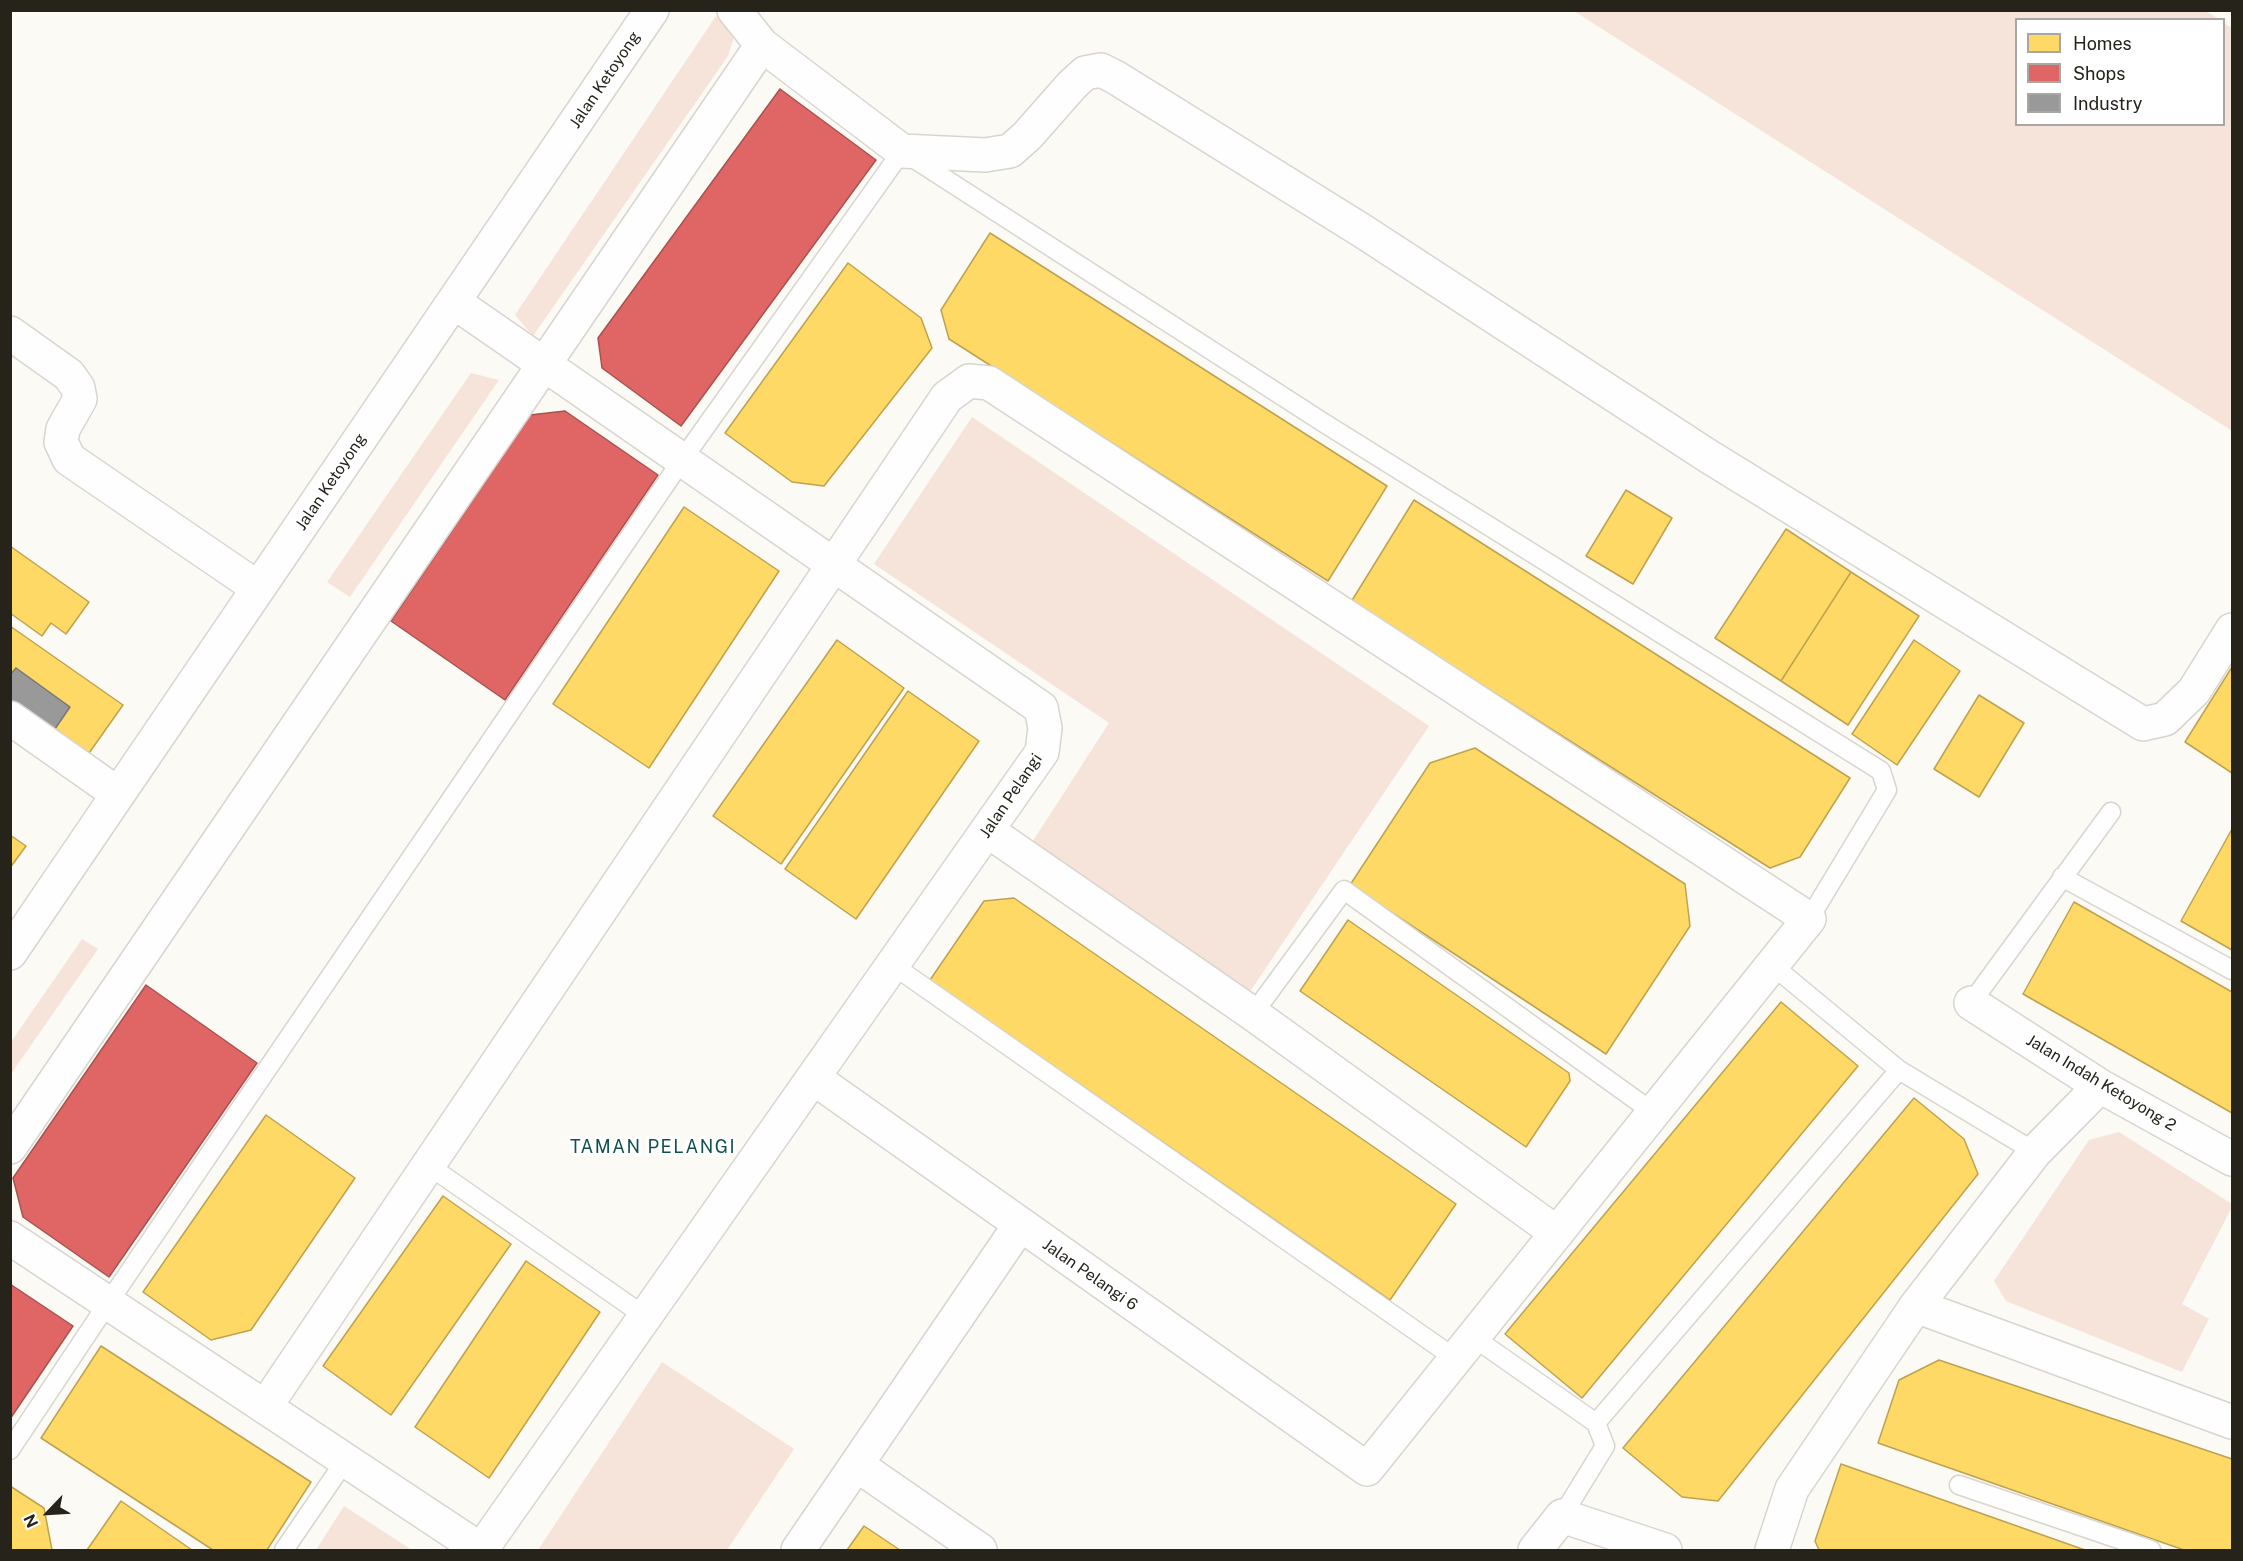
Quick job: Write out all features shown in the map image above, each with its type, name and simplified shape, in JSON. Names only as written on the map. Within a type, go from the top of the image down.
[{"type":"street","name":"Jalan Ketoyong","points":[[10,953],[652,10]]},
{"type":"street","points":[[734,10],[762,45],[902,151],[985,155],[1010,151],[1027,136],[1084,73],[1101,70],[1131,85],[1361,230],[1708,456],[2142,724],[2165,719],[2194,692],[2232,630]]},
{"type":"street","points":[[10,1147],[762,45]]},
{"type":"street","points":[[454,302],[834,565]]},
{"type":"street","points":[[10,333],[69,375],[78,388],[80,399],[63,429],[61,442],[69,459],[258,588]]},
{"type":"street","points":[[265,1407],[947,397],[969,381],[989,383],[1809,919],[1464,1348]]},
{"type":"street","name":"Jalan Pelangi","points":[[481,1551],[815,1079],[1042,752],[1045,728],[1041,708],[834,565]]},
{"type":"street","points":[[10,718],[118,794]]},
{"type":"street","points":[[988,831],[1253,1014],[1557,1233]]},
{"type":"street","name":"Jalan Indah Ketoyong 2","points":[[1971,1004],[2100,1086],[2232,1159]]},
{"type":"street","name":"Jalan Pelangi 6","points":[[815,1079],[1367,1469],[1464,1348]]},
{"type":"street","points":[[1772,1551],[1792,1489],[1916,1306],[2035,1152],[2100,1086]]},
{"type":"street","points":[[798,1551],[1020,1225]]},
{"type":"street","points":[[10,1238],[481,1551]]},
{"type":"street","points":[[1916,1306],[2232,1422]]},
{"type":"street","points":[[857,1465],[980,1551]]},
{"type":"street","points":[[1535,1551],[1562,1516],[1665,1551]]},
{"type":"lane","points":[[10,1450],[682,460],[902,151],[1324,423],[1881,771],[1887,790],[1809,919]]},
{"type":"lane","points":[[1971,1004],[2111,812]]},
{"type":"lane","points":[[2062,878],[2232,970]]},
{"type":"lane","points":[[1253,1014],[1344,890],[1654,1113]]},
{"type":"lane","points":[[1772,965],[1899,1070],[2035,1152]]},
{"type":"lane","points":[[894,966],[1464,1348],[1596,1424],[1605,1446],[1562,1516]]},
{"type":"lane","points":[[1596,1424],[1899,1070]]},
{"type":"lane","points":[[429,1165],[646,1317]]},
{"type":"lane","points":[[284,1551],[345,1461]]},
{"type":"lane","points":[[1959,1485],[2151,1551]]},
{"type":"shaded area","points":[[2204,10],[2217,18],[2015,18],[2015,126],[2225,126],[2225,24],[2232,28],[2232,431],[1574,11]]},
{"type":"shaded area","points":[[716,16],[736,30],[728,56],[533,336],[515,315]]},
{"type":"shaded area","points":[[471,373],[499,380],[350,597],[327,582]]},
{"type":"shaded area","points":[[972,417],[1429,726],[1249,993],[1029,847],[1109,723],[874,564]]},
{"type":"shaded area","points":[[82,939],[98,949],[11,1074],[11,1042]]},
{"type":"shaded area","points":[[2119,1132],[2232,1204],[2182,1304],[2209,1319],[2182,1372],[2006,1301],[1994,1281],[2089,1140]]},
{"type":"shaded area","points":[[662,1362],[794,1449],[727,1550],[538,1550]]},
{"type":"shaded area","points":[[344,1506],[412,1550],[316,1550]]},
{"type":"building: Homes","points":[[990,233],[1387,486],[1328,581],[949,339],[941,310]]},
{"type":"building: Homes","points":[[848,263],[921,318],[932,348],[824,486],[792,482],[725,433]]},
{"type":"building: Homes","points":[[1626,490],[1672,518],[1633,584],[1586,556]]},
{"type":"building: Homes","points":[[1414,500],[1850,778],[1800,857],[1770,868],[1351,602]]},
{"type":"building: Homes","points":[[684,507],[779,571],[649,768],[553,704]]},
{"type":"building: Homes","points":[[1786,529],[1851,572],[1781,681],[1715,638]]},
{"type":"building: Homes","points":[[10,546],[89,602],[66,634],[51,623],[42,636],[10,613]]},
{"type":"building: Homes","points":[[1851,572],[1919,616],[1848,725],[1781,681]]},
{"type":"building: Homes","points":[[10,626],[123,705],[82,763],[10,712]]},
{"type":"building: Homes","points":[[837,640],[904,688],[781,864],[713,816]]},
{"type":"building: Homes","points":[[1914,640],[1960,671],[1897,765],[1852,734]]},
{"type":"building: Homes","points":[[2232,667],[2232,773],[2185,742]]},
{"type":"building: Homes","points":[[908,691],[979,741],[856,919],[785,869]]},
{"type":"building: Homes","points":[[1979,695],[2024,723],[1979,797],[1934,769]]},
{"type":"building: Homes","points":[[1475,748],[1685,884],[1690,926],[1606,1054],[1350,885],[1430,763]]},
{"type":"building: Homes","points":[[2232,829],[2232,950],[2181,921]]},
{"type":"building: Homes","points":[[10,835],[26,846],[10,868]]},
{"type":"building: Homes","points":[[1014,898],[1456,1204],[1390,1300],[930,980],[984,901]]},
{"type":"building: Homes","points":[[2074,902],[2232,992],[2232,1113],[2023,994]]},
{"type":"building: Homes","points":[[1348,920],[1569,1073],[1570,1081],[1526,1147],[1300,991]]},
{"type":"building: Homes","points":[[1781,1002],[1858,1066],[1582,1398],[1505,1334]]},
{"type":"building: Homes","points":[[1914,1098],[1964,1139],[1978,1174],[1718,1501],[1682,1497],[1623,1448]]},
{"type":"building: Homes","points":[[266,1115],[355,1178],[251,1330],[211,1340],[143,1292]]},
{"type":"building: Homes","points":[[443,1196],[511,1244],[391,1415],[323,1366]]},
{"type":"building: Homes","points":[[526,1261],[600,1312],[489,1478],[415,1427]]},
{"type":"building: Homes","points":[[101,1346],[311,1482],[267,1550],[213,1550],[41,1438]]},
{"type":"building: Homes","points":[[1939,1360],[2232,1459],[2232,1550],[2184,1550],[1878,1443],[1899,1380]]},
{"type":"building: Homes","points":[[1841,1464],[2085,1550],[1819,1550],[1815,1541]]},
{"type":"building: Homes","points":[[10,1486],[44,1508],[52,1550],[10,1550]]},
{"type":"building: Homes","points":[[121,1501],[192,1550],[87,1550]]},
{"type":"building: Homes","points":[[864,1526],[900,1550],[847,1550]]},
{"type":"building: Shops","points":[[780,89],[876,160],[681,426],[602,368],[598,338]]},
{"type":"building: Shops","points":[[565,411],[658,475],[505,700],[391,621],[530,415]]},
{"type":"building: Shops","points":[[146,985],[257,1063],[109,1277],[23,1217],[13,1178]]},
{"type":"building: Shops","points":[[10,1284],[73,1326],[10,1419]]},
{"type":"building: Industry","points":[[16,668],[70,707],[48,739],[10,712],[10,675]]},
{"type":"district","name":"TAMAN PELANGI","points":[[653,1147]]}]
